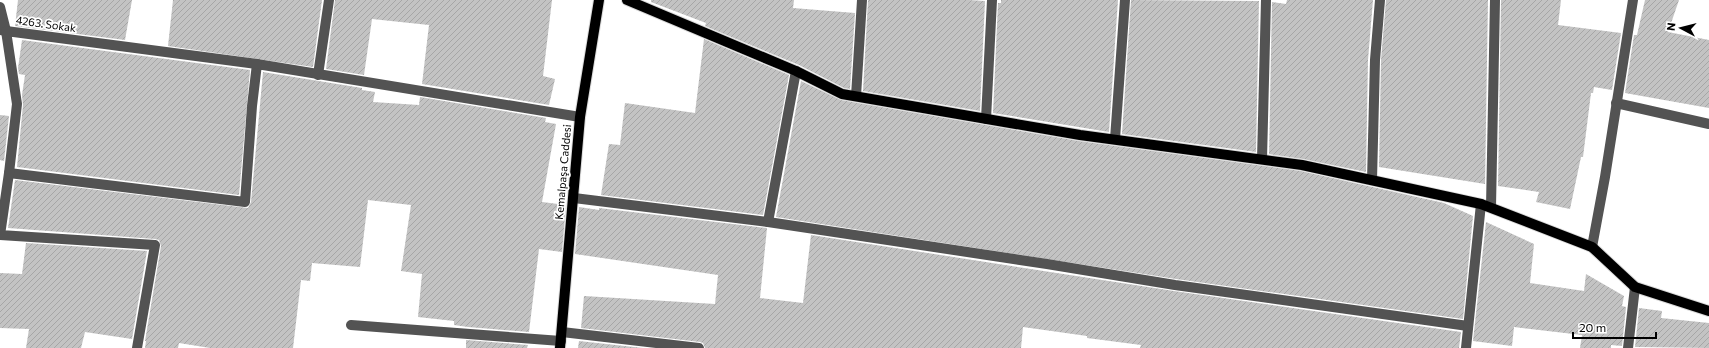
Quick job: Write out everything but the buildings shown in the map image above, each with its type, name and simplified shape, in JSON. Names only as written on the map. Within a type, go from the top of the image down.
[{"type":"main road","name":"Kemalpaşa Caddesi","points":[[561,340],[580,117],[599,0]]},
{"type":"main road","points":[[627,0],[796,71],[842,94],[986,119],[1302,165],[1492,207],[1592,247],[1635,287],[1709,311]]},
{"type":"street","points":[[318,74],[329,0]]},
{"type":"street","points":[[856,96],[862,0]]},
{"type":"street","points":[[986,119],[992,0]]},
{"type":"street","points":[[1116,139],[1125,0]]},
{"type":"street","points":[[1262,159],[1266,0]]},
{"type":"street","points":[[1372,180],[1375,60],[1380,0]]},
{"type":"street","points":[[1492,207],[1495,0]]},
{"type":"street","points":[[1592,247],[1605,177],[1633,0]]},
{"type":"street","points":[[0,7],[3,31]]},
{"type":"street","name":"4263. Sokak","points":[[137,348],[155,245],[0,235],[9,173],[16,104],[3,31],[257,64],[580,117]]},
{"type":"street","points":[[9,173],[245,202],[252,106],[257,64]]},
{"type":"street","points":[[768,222],[796,71]]},
{"type":"street","points":[[1616,103],[1709,124]]},
{"type":"street","points":[[574,198],[768,222],[1048,264],[1175,285],[1468,326]]},
{"type":"street","points":[[1466,348],[1481,204]]},
{"type":"street","points":[[1628,348],[1635,287]]},
{"type":"street","points":[[351,325],[699,348]]}]
